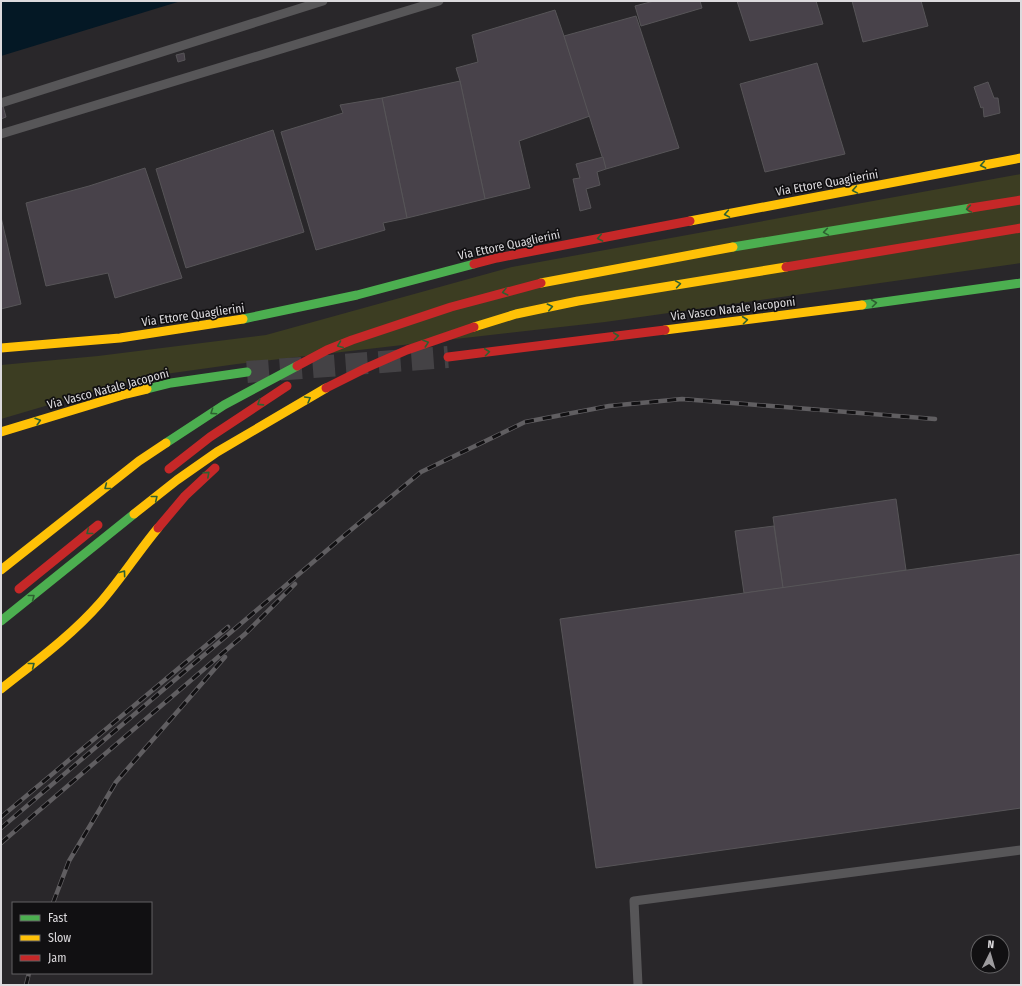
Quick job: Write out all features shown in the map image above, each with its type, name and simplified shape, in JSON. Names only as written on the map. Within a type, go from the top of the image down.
[{"type":"main road","name":"Via Ettore Quaglierini","points":[[1,348],[120,338],[236,322],[357,295],[497,258],[1021,158]]},
{"type":"main road","points":[[1,570],[139,461],[224,405],[327,350],[352,340],[451,307],[553,280],[738,246],[1021,200]]},
{"type":"main road","points":[[1,621],[178,480],[217,452],[366,368],[407,350],[516,314],[578,301],[1021,228]]},
{"type":"main road","name":"Via Vasco Natale Jacoponi","points":[[448,357],[917,298],[1021,283]]},
{"type":"main road","points":[[340,355],[391,328]]},
{"type":"main road","name":"Via Vasco Natale Jacoponi","points":[[1,432],[126,394],[171,383],[247,372]]},
{"type":"main road","points":[[162,475],[210,437],[292,382]]},
{"type":"main road","points":[[232,454],[275,418]]},
{"type":"main road","points":[[1,689],[42,656],[92,612],[114,586],[164,519],[184,497],[220,464]]},
{"type":"main road","points":[[12,594],[107,518]]},
{"type":"lane","points":[[1,103],[323,1]]},
{"type":"lane","points":[[1,134],[439,1]]},
{"type":"lane","points":[[638,985],[634,901],[1021,850]]},
{"type":"green space","points":[[1021,174],[1021,263],[605,322],[237,364],[151,376],[1,419],[1,365],[98,356],[266,335],[512,267]]},
{"type":"water","points":[[1,1],[181,1],[1,56]]},
{"type":"building","points":[[654,1],[700,1],[702,8],[641,26],[635,6]]},
{"type":"building","points":[[737,1],[816,1],[823,24],[750,41]]},
{"type":"building","points":[[852,1],[921,1],[928,26],[863,42]]},
{"type":"building","points":[[555,10],[590,116],[519,141],[530,188],[485,199],[456,68],[478,62],[472,35]]},
{"type":"building","points":[[636,16],[679,148],[606,169],[564,36]]},
{"type":"building","points":[[184,53],[185,60],[178,62],[176,55]]},
{"type":"building","points":[[817,63],[845,154],[765,172],[740,84]]},
{"type":"building","points":[[460,81],[485,199],[407,218],[382,98]]},
{"type":"building","points":[[988,82],[994,98],[998,98],[1000,113],[984,117],[983,107],[981,108],[974,87]]},
{"type":"building","points":[[382,98],[407,218],[383,223],[385,230],[316,250],[281,132],[343,113],[340,105]]},
{"type":"building","points":[[1,106],[3,106],[6,117],[1,119]]},
{"type":"building","points":[[273,130],[304,232],[186,268],[156,169]]},
{"type":"building","points":[[603,157],[606,169],[597,172],[600,185],[586,189],[591,208],[580,211],[573,179],[580,178],[576,164]]},
{"type":"building","points":[[145,168],[182,278],[115,298],[108,273],[46,286],[26,203],[89,186]]},
{"type":"building","points":[[1,217],[21,304],[1,309]]},
{"type":"building","points":[[896,499],[906,570],[783,588],[773,517]]},
{"type":"building","points":[[774,526],[783,588],[744,593],[735,531]]},
{"type":"building","points":[[1021,554],[1021,808],[596,868],[560,619]]},
{"type":"tunnel","points":[[247,372],[448,357]]},
{"type":"railway","points":[[1,828],[421,472],[525,422],[609,406],[682,399],[935,419]]},
{"type":"railway","points":[[1,843],[245,634],[295,584]]},
{"type":"railway","points":[[1,817],[228,627]]},
{"type":"railway","points":[[53,902],[69,861],[116,782],[225,657]]},
{"type":"railway","points":[[26,985],[29,974]]},
{"type":"traffic: fast","points":[[733,247],[971,208]]},
{"type":"traffic: fast","points":[[243,319],[357,295],[474,264]]},
{"type":"traffic: fast","points":[[862,305],[1021,283]]},
{"type":"traffic: fast","points":[[166,443],[224,405],[297,366]]},
{"type":"traffic: fast","points":[[147,389],[171,383],[247,372]]},
{"type":"traffic: fast","points":[[1,621],[134,514]]},
{"type":"traffic: slow","points":[[690,221],[1021,158]]},
{"type":"traffic: slow","points":[[541,283],[733,247]]},
{"type":"traffic: slow","points":[[474,327],[516,314],[578,301],[786,267]]},
{"type":"traffic: slow","points":[[665,330],[862,305]]},
{"type":"traffic: slow","points":[[1,348],[120,338],[243,319]]},
{"type":"traffic: slow","points":[[134,514],[177,480],[217,452],[326,388]]},
{"type":"traffic: slow","points":[[1,432],[147,389]]},
{"type":"traffic: slow","points":[[1,570],[139,461],[166,443]]},
{"type":"traffic: slow","points":[[1,689],[77,627],[89,615],[108,594],[158,528]]},
{"type":"traffic: jam","points":[[971,208],[1021,200]]},
{"type":"traffic: jam","points":[[474,264],[497,258],[690,221]]},
{"type":"traffic: jam","points":[[786,267],[1021,228]]},
{"type":"traffic: jam","points":[[297,366],[327,350],[352,340],[451,307],[541,283]]},
{"type":"traffic: jam","points":[[326,388],[407,350],[474,327]]},
{"type":"traffic: jam","points":[[448,357],[665,330]]},
{"type":"traffic: jam","points":[[169,469],[210,437],[287,386]]},
{"type":"traffic: jam","points":[[158,528],[185,496],[215,468]]},
{"type":"traffic: jam","points":[[19,589],[98,525]]}]
